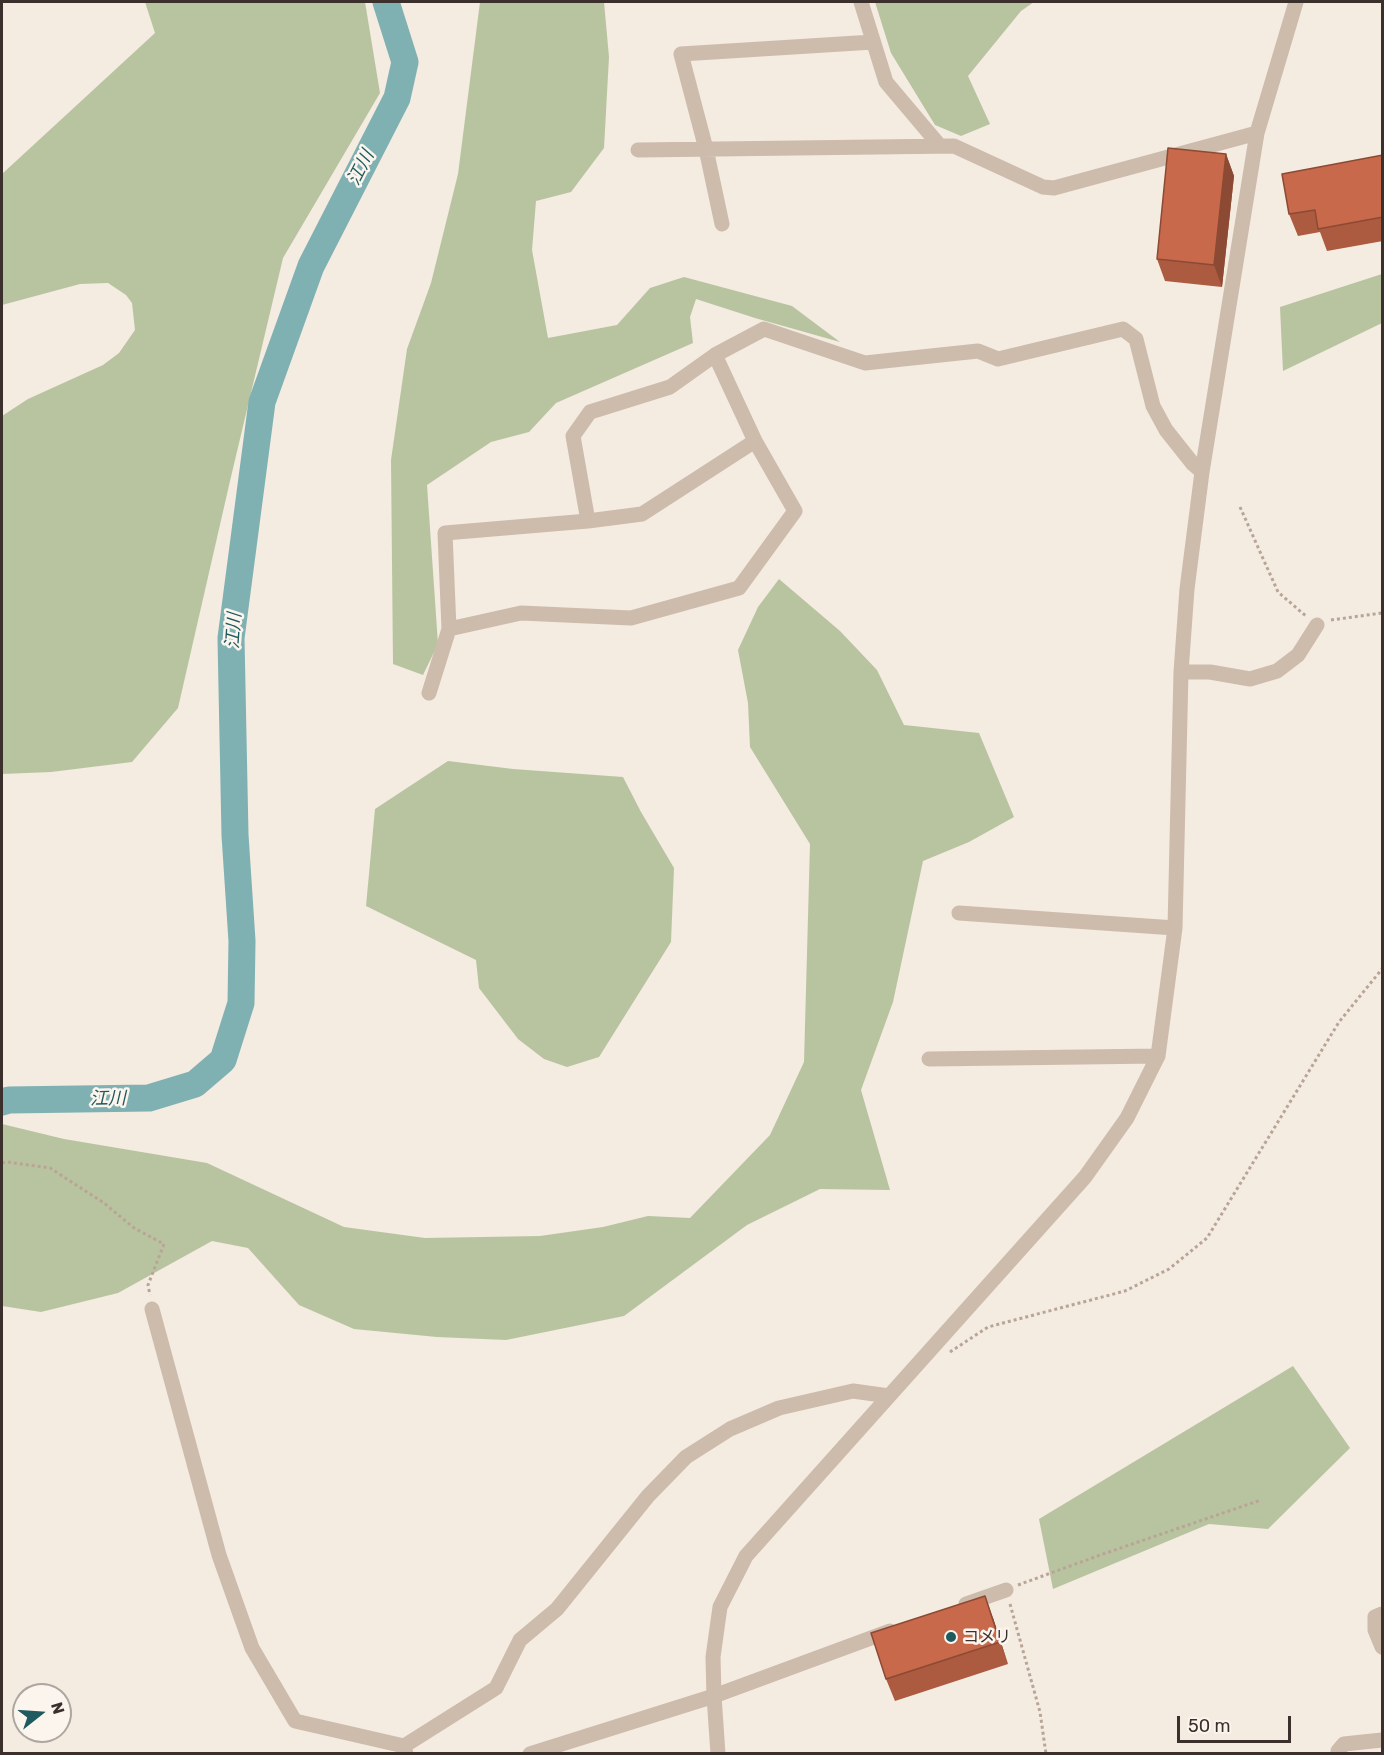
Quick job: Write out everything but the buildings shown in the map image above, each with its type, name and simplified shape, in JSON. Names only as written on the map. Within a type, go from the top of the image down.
[{"type":"street","points":[[861,2],[886,82],[940,146]]},
{"type":"street","points":[[718,1754],[713,1657],[720,1607],[746,1556],[1084,1177],[1127,1118],[1158,1056],[1175,928],[1181,672],[1187,589],[1202,472],[1257,133],[1296,2]]},
{"type":"street","points":[[722,224],[706,149],[681,54],[873,42]]},
{"type":"street","points":[[638,150],[954,147],[1043,187],[1054,188],[1257,133]]},
{"type":"street","points":[[588,521],[573,436],[590,412],[670,387],[715,355],[764,329],[864,363],[978,351],[998,359],[1123,329],[1136,339],[1153,406],[1166,430],[1192,464],[1202,472]]},
{"type":"street","points":[[449,629],[521,613],[631,618],[739,588],[795,511],[755,441],[715,355]]},
{"type":"street","points":[[429,693],[449,629],[445,533],[642,514],[755,441]]},
{"type":"street","points":[[1181,672],[1210,672],[1250,679],[1277,671],[1298,655],[1317,625]]},
{"type":"street","points":[[959,913],[1175,928]]},
{"type":"street","points":[[929,1059],[1158,1056]]},
{"type":"street","points":[[152,1309],[219,1555],[252,1648],[295,1721],[405,1750],[496,1688],[520,1640],[557,1610],[648,1496],[686,1457],[730,1429],[779,1408],[853,1391],[889,1396]]},
{"type":"street","points":[[950,1610],[1006,1590]]},
{"type":"street","points":[[1383,1614],[1375,1617],[1375,1630],[1383,1647]]},
{"type":"street","points":[[530,1754],[714,1696],[904,1626]]},
{"type":"street","points":[[1339,1754],[1338,1751],[1344,1744],[1383,1740]]},
{"type":"path","points":[[1240,507],[1278,592],[1317,625],[1329,620],[1383,614]]},
{"type":"path","points":[[924,1356],[951,1352],[988,1327],[1125,1291],[1169,1269],[1208,1238],[1339,1022],[1383,969]]},
{"type":"path","points":[[2,1163],[50,1168],[104,1203],[134,1228],[165,1244],[148,1285],[152,1309]]},
{"type":"path","points":[[1046,1754],[1040,1712],[1006,1590],[1261,1500]]},
{"type":"green space","points":[[145,2],[365,2],[380,93],[283,258],[178,708],[132,762],[51,772],[2,774],[2,416],[28,399],[103,365],[119,353],[135,330],[132,303],[126,295],[108,283],[80,284],[2,305],[2,174],[155,33]]},
{"type":"green space","points":[[480,2],[604,2],[609,57],[604,148],[571,192],[536,201],[532,250],[548,338],[617,325],[650,288],[684,277],[792,306],[840,342],[696,299],[690,317],[693,343],[556,403],[529,432],[491,442],[427,485],[438,644],[423,675],[393,664],[391,460],[407,349],[431,283],[458,174]]},
{"type":"green space","points":[[875,2],[1034,2],[1021,11],[968,76],[990,124],[961,136],[935,125],[891,53]]},
{"type":"green space","points":[[1382,274],[1382,323],[1283,371],[1280,307]]},
{"type":"green space","points":[[779,579],[840,631],[877,670],[904,725],[979,733],[1014,817],[969,842],[923,861],[893,1002],[861,1090],[890,1190],[820,1189],[747,1225],[624,1316],[506,1340],[437,1337],[354,1329],[299,1305],[248,1248],[212,1241],[118,1293],[41,1312],[2,1306],[2,1124],[64,1139],[207,1163],[344,1227],[425,1238],[540,1236],[603,1227],[648,1216],[690,1218],[770,1135],[804,1062],[810,844],[750,747],[748,703],[738,650],[758,607]]},
{"type":"green space","points":[[448,761],[513,769],[623,777],[674,868],[671,942],[599,1057],[567,1067],[544,1059],[518,1039],[479,988],[476,960],[366,906],[375,809]]},
{"type":"green space","points":[[1293,1366],[1350,1448],[1268,1529],[1209,1524],[1053,1589],[1039,1519]]},
{"type":"waterway","name":"江川","points":[[2,1102],[9,1100],[149,1098],[195,1084],[223,1060],[241,1003],[242,941],[235,835],[231,638],[262,402],[311,266],[397,98],[405,62],[386,2]]},
{"type":"place","name":"コメリ","points":[[951,1637]]}]
